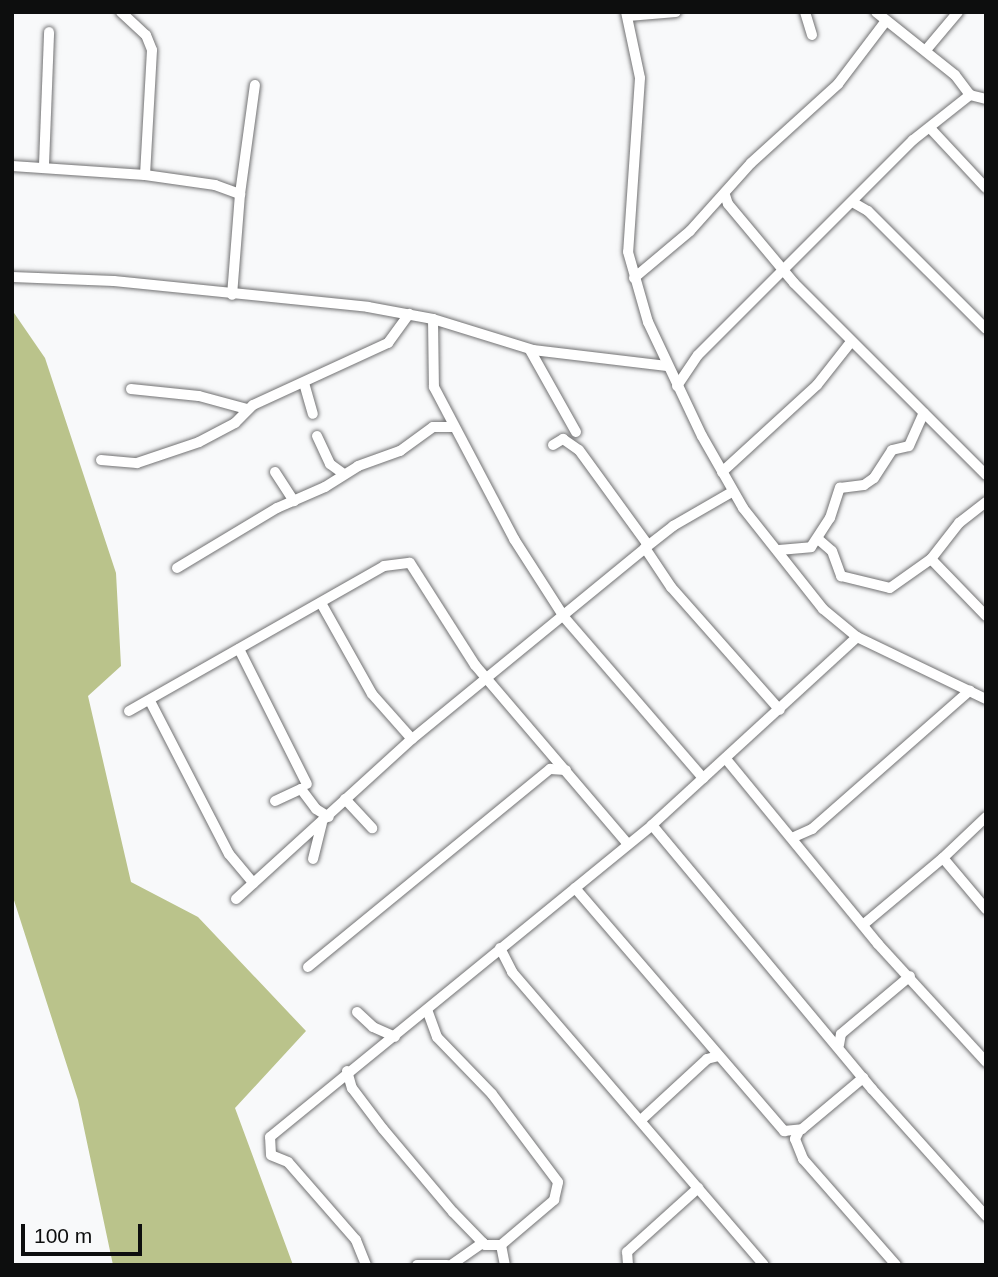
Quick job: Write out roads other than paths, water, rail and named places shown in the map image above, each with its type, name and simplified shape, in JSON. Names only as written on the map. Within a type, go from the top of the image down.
[{"type":"street","points":[[121,12],[146,35],[152,50],[145,174]]},
{"type":"street","points":[[676,12],[627,14],[640,78],[639,143],[627,228],[634,278],[667,366],[732,492],[823,609],[856,638],[986,699]]},
{"type":"street","points":[[805,12],[812,35]]},
{"type":"street","points":[[876,12],[926,50],[970,95],[986,99]]},
{"type":"street","points":[[926,50],[958,12]]},
{"type":"street","points":[[634,278],[723,201],[751,163],[838,84],[886,22]]},
{"type":"street","points":[[44,165],[49,32]]},
{"type":"street","points":[[232,295],[240,194],[255,85]]},
{"type":"street","points":[[677,386],[698,355],[930,128],[970,95]]},
{"type":"street","points":[[930,128],[986,188]]},
{"type":"street","points":[[12,166],[44,165],[145,174],[198,181],[240,194]]},
{"type":"street","points":[[723,201],[852,348],[923,412],[986,475]]},
{"type":"street","points":[[854,203],[868,211],[986,329]]},
{"type":"street","points":[[12,277],[114,281],[409,314],[530,350],[591,359],[646,360],[667,366]]},
{"type":"street","points":[[101,460],[137,463],[192,445],[235,423],[247,409],[388,343],[409,314]]},
{"type":"street","points":[[433,319],[431,374],[447,423],[484,476],[514,539],[564,617],[704,778]]},
{"type":"street","points":[[646,360],[660,348]]},
{"type":"street","points":[[722,472],[817,385],[852,348]]},
{"type":"street","points":[[530,350],[576,432]]},
{"type":"street","points":[[304,383],[313,414]]},
{"type":"street","points":[[131,389],[199,396],[247,409]]},
{"type":"street","points":[[779,550],[806,550],[818,539],[840,488],[864,485],[874,478],[892,450],[909,446],[923,412]]},
{"type":"street","points":[[177,568],[294,500],[344,474],[400,451],[447,423]]},
{"type":"street","points":[[317,436],[330,464],[344,474]]},
{"type":"street","points":[[553,445],[563,439],[579,450],[671,587],[780,710]]},
{"type":"street","points":[[275,472],[294,500]]},
{"type":"street","points":[[236,899],[412,739],[564,617],[646,547],[732,492]]},
{"type":"street","points":[[818,539],[832,551],[841,576],[882,587],[896,587],[931,559],[959,523],[986,502]]},
{"type":"street","points":[[931,559],[986,615]]},
{"type":"street","points":[[129,711],[239,649],[296,613],[321,603],[384,566],[410,563],[465,652],[627,843]]},
{"type":"street","points":[[321,603],[372,694],[412,739]]},
{"type":"street","points":[[366,1265],[356,1240],[288,1162],[271,1155],[267,1146],[270,1137],[347,1071],[395,1037],[652,825],[856,638]]},
{"type":"street","points":[[239,649],[307,784]]},
{"type":"street","points":[[794,837],[812,829],[970,690]]},
{"type":"street","points":[[150,701],[173,748],[196,782],[229,854],[253,883]]},
{"type":"street","points":[[726,759],[794,837],[864,924],[986,1062]]},
{"type":"street","points":[[308,967],[545,773],[554,767],[566,770]]},
{"type":"street","points":[[275,801],[301,789],[325,820]]},
{"type":"street","points":[[345,799],[372,828]]},
{"type":"street","points":[[864,924],[943,858],[986,817]]},
{"type":"street","points":[[313,859],[325,820]]},
{"type":"street","points":[[652,825],[837,1038],[863,1078],[986,1216]]},
{"type":"street","points":[[943,858],[986,909]]},
{"type":"street","points":[[575,888],[777,1125],[784,1131],[799,1131]]},
{"type":"street","points":[[500,948],[512,972],[764,1265]]},
{"type":"street","points":[[837,1038],[910,976]]},
{"type":"street","points":[[417,1265],[449,1265],[483,1243],[501,1245],[554,1200],[558,1182],[492,1094],[438,1037],[427,1010]]},
{"type":"street","points":[[357,1012],[373,1027],[395,1037]]},
{"type":"street","points":[[641,1120],[707,1059],[718,1056]]},
{"type":"street","points":[[347,1071],[352,1088],[383,1129],[483,1243]]},
{"type":"street","points":[[863,1078],[799,1131],[795,1139],[803,1159],[896,1265]]},
{"type":"street","points":[[628,1265],[627,1252],[698,1188]]},
{"type":"street","points":[[501,1245],[505,1265]]}]
